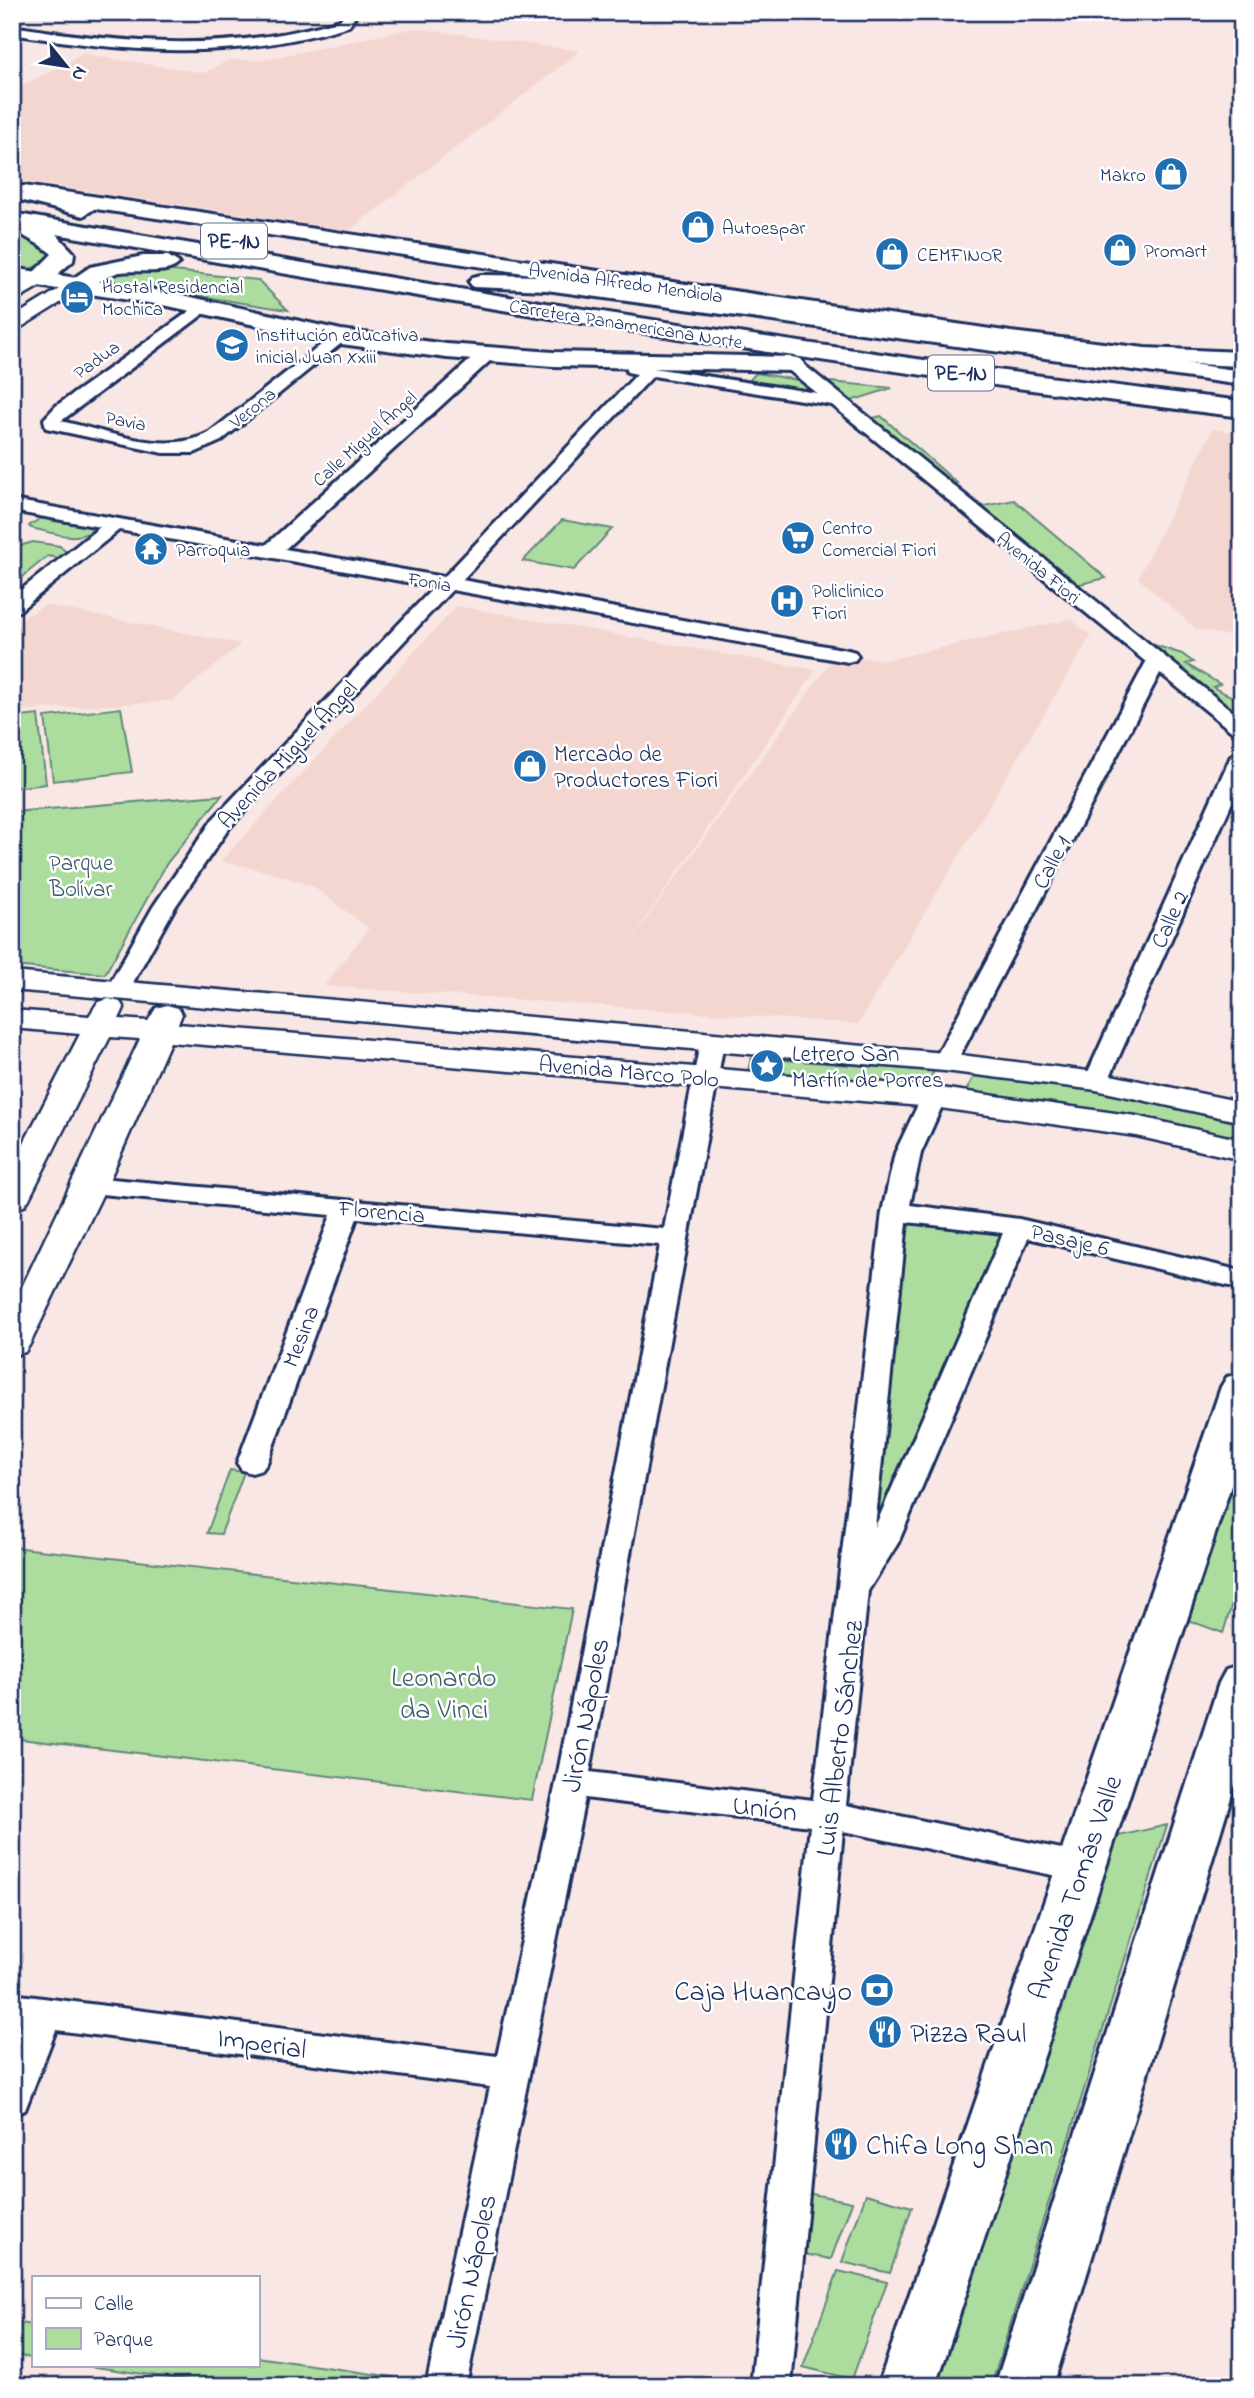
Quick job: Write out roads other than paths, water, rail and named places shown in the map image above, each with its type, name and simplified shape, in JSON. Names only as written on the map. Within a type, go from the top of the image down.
[{"type":"main road","points":[[12,191],[170,230]]},
{"type":"main road","name":"Avenida Alfredo Mendiola","points":[[12,191],[1008,343],[1145,355],[1242,359]]},
{"type":"main road","name":"Carretera Panamericana Norte","points":[[12,207],[170,230],[686,326],[1065,388],[1242,409]]},
{"type":"main road","points":[[12,221],[47,238],[63,253],[62,261],[38,279]]},
{"type":"main road","name":"Carretera Panamericana Norte","points":[[12,221],[354,279],[686,326],[1242,394]]},
{"type":"main road","points":[[77,284],[98,270],[140,263],[298,270]]},
{"type":"main road","points":[[12,275],[204,306],[341,337],[486,355],[792,364]]},
{"type":"main road","points":[[354,279],[412,298],[501,318],[792,364],[1142,414],[1242,424]]},
{"type":"main road","points":[[454,281],[546,283],[1008,343],[1242,378]]},
{"type":"main road","name":"Avenida Tomás Valle","points":[[908,2386],[1242,1387]]},
{"type":"main road","points":[[1024,2386],[1242,1683]]},
{"type":"street","points":[[12,30],[121,45],[213,48],[307,37],[345,23],[352,12]]},
{"type":"street","points":[[12,296],[38,279]]},
{"type":"street","points":[[12,327],[77,284]]},
{"type":"street","name":"Padua","points":[[52,424],[62,410],[204,306]]},
{"type":"street","name":"Verona","points":[[194,448],[215,437],[341,337]]},
{"type":"street","name":"Calle Miguel Ángel","points":[[270,552],[486,355]]},
{"type":"street","name":"Avenida Fiori","points":[[586,360],[838,402]]},
{"type":"street","name":"Avenida Fiori","points":[[792,364],[1242,730]]},
{"type":"street","name":"Avenida Miguel Ángel","points":[[15,1186],[164,907],[221,824],[649,371]]},
{"type":"street","name":"Pavia","points":[[52,424],[163,448],[194,448]]},
{"type":"street","name":"Fonia","points":[[12,505],[848,656]]},
{"type":"street","points":[[12,607],[115,524]]},
{"type":"street","name":"Calle 1","points":[[945,1062],[1156,661]]},
{"type":"street","name":"Calle 2","points":[[1096,1081],[1242,756]]},
{"type":"street","name":"Avenida Marco Polo","points":[[12,981],[118,989],[347,1013],[945,1062],[1096,1081],[1242,1112]]},
{"type":"street","points":[[12,1344],[90,1185],[158,1031],[177,996]]},
{"type":"street","points":[[335,1046],[347,1013]]},
{"type":"street","name":"Avenida Marco Polo","points":[[12,1019],[933,1097],[1136,1126],[1242,1150]]},
{"type":"street","points":[[422,1053],[432,1020]]},
{"type":"street","points":[[515,1061],[524,1027]]},
{"type":"street","name":"Jirón Nápoles","points":[[446,2386],[572,1783],[712,1042]]},
{"type":"street","name":"Luis Alberto Sánchez","points":[[771,2386],[828,1815],[895,1212],[908,1153],[933,1097]]},
{"type":"street","name":"Florencia","points":[[90,1185],[674,1238]]},
{"type":"street","name":"Mesina","points":[[251,1463],[347,1208]]},
{"type":"street","name":"Pasaje 6","points":[[895,1212],[1019,1227],[1242,1280]]},
{"type":"street","points":[[855,1588],[883,1543],[1019,1227]]},
{"type":"street","name":"Unión","points":[[572,1783],[828,1815],[1081,1867]]},
{"type":"street","points":[[12,2099],[28,2011]]},
{"type":"street","name":"Imperial","points":[[28,2011],[511,2074]]},
{"type":"place","name":"Makro","points":[[1171,174]]},
{"type":"place","name":"Autoespar","points":[[698,227]]},
{"type":"place","name":"Promart","points":[[1120,250]]},
{"type":"place","name":"CEMFINOR","points":[[892,254]]},
{"type":"place","name":"Hostal Residencial Mochica","points":[[77,297]]},
{"type":"place","name":"Institución educativa inicial Juan Xxiii","points":[[232,345]]},
{"type":"place","name":"Centro Comercial Fiori","points":[[798,538]]},
{"type":"place","name":"Parroquia","points":[[151,549]]},
{"type":"place","name":"Policlinico Fiori","points":[[787,601]]},
{"type":"place","name":"Mercado de Productores Fiori","points":[[530,766]]},
{"type":"place","name":"Letrero San Martín de Porres","points":[[767,1066]]},
{"type":"place","name":"Caja Huancayo","points":[[877,1990]]},
{"type":"place","name":"Pizza Raul","points":[[885,2032]]},
{"type":"place","name":"Chifa Long Shan","points":[[841,2144]]},
{"type":"park label","name":"Parque Bolívar","points":[[81,875]]},
{"type":"park label","name":"Leonardo da Vinci","points":[[444,1692]]}]
